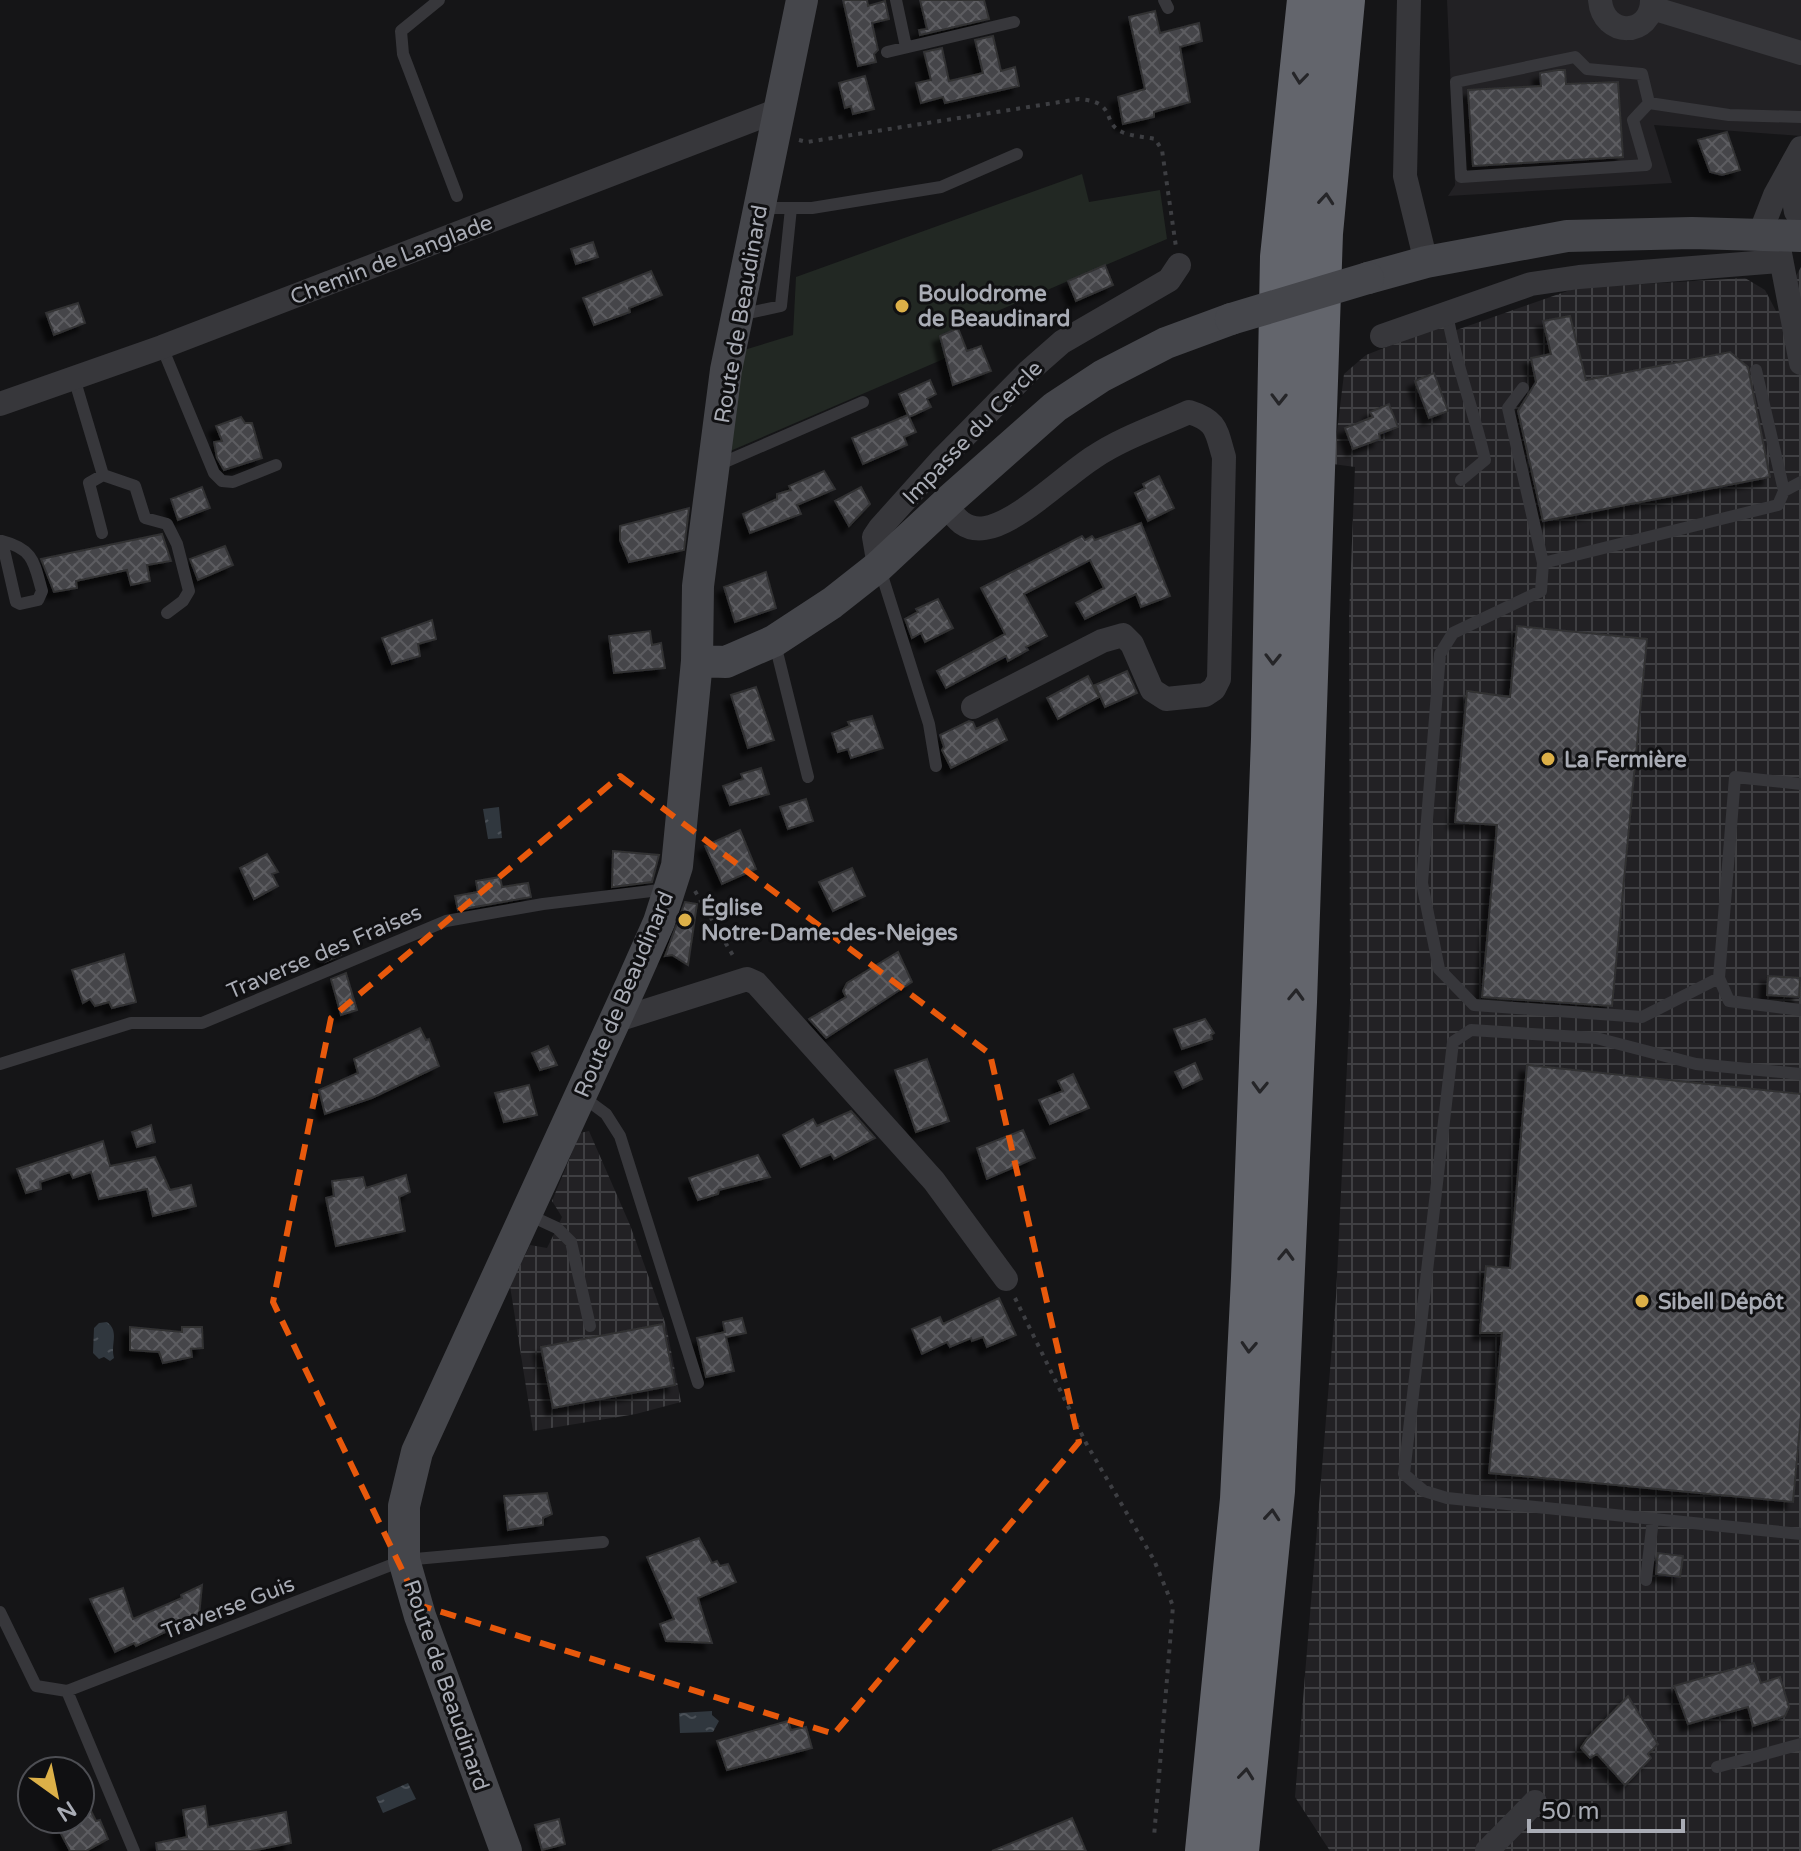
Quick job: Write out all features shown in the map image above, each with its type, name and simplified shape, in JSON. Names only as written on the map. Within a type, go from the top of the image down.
[{"type":"highway","points":[[1206,1851],[1241,1499],[1253,1262],[1271,754],[1281,257],[1308,0]]},
{"type":"highway","points":[[1238,1851],[1274,1491],[1291,1127],[1322,233],[1344,0]]},
{"type":"street","name":"Route de Beaudinard","points":[[506,1851],[420,1616],[404,1560],[404,1506],[417,1452],[659,922],[679,888],[677,866],[697,661],[698,586],[726,370],[802,0]]},
{"type":"street","points":[[1409,0],[1405,176],[1426,262]]},
{"type":"street","points":[[1600,0],[1601,11],[1618,28],[1640,24],[1648,16],[1652,4],[1801,53]]},
{"type":"street","name":"Chemin de Langlade","points":[[0,404],[162,347],[781,109]]},
{"type":"street","points":[[1801,148],[1775,195],[1784,237],[1801,363]]},
{"type":"street","points":[[1784,237],[1796,212],[1789,172]]},
{"type":"street","points":[[697,661],[726,662],[774,641],[832,603],[879,566],[1055,407],[1102,376],[1166,343],[1231,319],[1426,262],[1567,236],[1692,233],[1784,237]]},
{"type":"street","points":[[1382,336],[1531,284],[1784,237]]},
{"type":"street","name":"Impasse du Cercle","points":[[879,566],[874,537],[880,528],[1018,382],[1062,342],[1169,280],[1179,265]]},
{"type":"street","points":[[945,504],[960,523],[973,528],[987,528],[1017,514],[1095,456],[1189,412],[1207,417],[1215,425],[1224,457],[1219,679],[1214,689],[1205,695],[1166,699],[1158,695],[1152,690],[1132,644],[1123,635],[1102,641],[973,707]]},
{"type":"street","points":[[614,1021],[747,979],[756,983],[934,1181],[1006,1279]]},
{"type":"street","points":[[1487,1851],[1535,1802]]},
{"type":"lane","points":[[439,0],[401,31],[403,54],[457,196]]},
{"type":"lane","points":[[896,0],[906,47]]},
{"type":"lane","points":[[887,52],[1014,22]]},
{"type":"lane","points":[[1575,57],[1587,69],[1642,74],[1649,103],[1633,120],[1646,165],[1461,177],[1456,82],[1575,57]]},
{"type":"lane","points":[[1649,103],[1729,115],[1801,117]]},
{"type":"lane","points":[[759,208],[812,208],[941,187],[1017,154]]},
{"type":"lane","points":[[737,316],[781,306],[791,208]]},
{"type":"lane","points":[[1447,313],[1452,343],[1475,413],[1485,460],[1461,480]]},
{"type":"lane","points":[[162,347],[214,473],[222,481],[233,482],[276,465]]},
{"type":"lane","points":[[1543,563],[1778,505],[1784,491],[1756,370]]},
{"type":"lane","points":[[74,378],[103,475]]},
{"type":"lane","points":[[1523,388],[1508,408],[1543,563],[1541,591],[1453,633],[1440,654],[1422,883],[1439,969],[1474,1005],[1642,1017],[1719,978]]},
{"type":"lane","points":[[715,466],[863,402]]},
{"type":"lane","points":[[102,533],[89,483],[103,475],[135,486],[145,518],[167,524],[177,544],[189,591],[183,601],[167,613]]},
{"type":"lane","points":[[1784,491],[1801,482]]},
{"type":"lane","points":[[1,541],[17,545],[33,557],[42,591],[38,600],[16,602],[1,541]]},
{"type":"lane","points":[[879,566],[929,724],[936,766]]},
{"type":"lane","points":[[774,641],[808,777]]},
{"type":"lane","points":[[1801,784],[1735,777],[1719,978],[1729,1001],[1801,1010]]},
{"type":"lane","name":"Traverse des Fraises","points":[[0,1064],[131,1023],[202,1023],[446,921],[543,904],[679,888]]},
{"type":"lane","points":[[1801,1074],[1696,1064],[1596,1038],[1471,1030],[1453,1042],[1404,1474],[1424,1491],[1447,1498],[1801,1534]]},
{"type":"lane","points":[[580,1095],[606,1114],[620,1136],[698,1383]]},
{"type":"lane","points":[[526,1214],[557,1228],[571,1242],[590,1326]]},
{"type":"lane","points":[[1646,1580],[1653,1519]]},
{"type":"lane","name":"Traverse Guis","points":[[67,1691],[404,1560],[603,1542]]},
{"type":"lane","points":[[0,1612],[36,1686],[67,1691],[134,1851]]},
{"type":"lane","points":[[1717,1767],[1801,1744]]},
{"type":"path","points":[[679,888],[699,896],[747,979]]},
{"type":"path","points":[[1006,1279],[1086,1443],[1154,1560],[1173,1606],[1154,1837]]},
{"type":"highlighted area","points":[[620,776],[990,1054],[1079,1442],[834,1734],[419,1605],[273,1302],[331,1018]]},
{"type":"shaded area","points":[[1447,0],[1801,0],[1801,136],[1654,125],[1672,183],[1448,196],[1455,185]]},
{"type":"shaded area","name":"Boulodrome de Beaudinard","points":[[1082,174],[1089,202],[1160,190],[1167,239],[941,335],[946,358],[728,452],[744,350],[793,335],[796,277]]},
{"type":"shaded area","points":[[1801,267],[1801,1851],[1330,1851],[1295,1797],[1336,1297],[1350,1003],[1349,615],[1355,467],[1333,464],[1344,374],[1366,355],[1445,324],[1448,333],[1576,288],[1745,278],[1765,290],[1776,311],[1798,307],[1796,276]]},
{"type":"shaded area","points":[[589,1131],[630,1225],[666,1325],[681,1402],[636,1414],[533,1431],[510,1286],[530,1245],[547,1248],[562,1217],[552,1201],[580,1133]]},
{"type":"water","points":[[499,807],[502,838],[488,839],[483,809]]},
{"type":"water","points":[[107,1322],[114,1334],[114,1358],[110,1361],[104,1357],[99,1359],[93,1353],[94,1328],[99,1323]]},
{"type":"water","points":[[712,1711],[719,1721],[713,1732],[680,1733],[679,1713]]},
{"type":"water","points":[[408,1783],[416,1799],[383,1813],[376,1797]]},
{"type":"building","points":[[843,0],[867,0],[868,6],[885,1],[889,19],[872,23],[878,50],[874,54],[876,62],[858,66]]},
{"type":"building","points":[[920,0],[984,0],[989,19],[920,35],[919,30],[927,29]]},
{"type":"building","points":[[1155,11],[1160,33],[1199,23],[1202,41],[1180,47],[1190,102],[1154,112],[1154,117],[1123,124],[1118,97],[1145,89],[1129,17]]},
{"type":"building","points":[[993,36],[1001,71],[1015,67],[1019,86],[945,103],[943,97],[921,103],[916,83],[931,80],[924,52],[942,48],[949,81],[983,73],[975,40]]},
{"type":"building","points":[[1565,70],[1566,84],[1618,82],[1623,157],[1473,166],[1468,90],[1541,86],[1540,73]]},
{"type":"building","points":[[865,76],[874,109],[853,114],[851,106],[845,108],[839,83]]},
{"type":"building","points":[[1727,132],[1740,170],[1722,175],[1710,172],[1698,140]]},
{"type":"building","points":[[593,242],[598,257],[576,264],[571,249]]},
{"type":"building","points":[[1105,265],[1113,285],[1076,301],[1068,281]]},
{"type":"building","points":[[651,271],[662,295],[629,308],[630,312],[594,325],[583,298]]},
{"type":"building","points":[[78,303],[85,323],[54,335],[46,313]]},
{"type":"building","points":[[1570,316],[1586,380],[1730,352],[1748,367],[1770,477],[1543,521],[1518,411],[1536,382],[1531,358],[1551,354],[1543,321]]},
{"type":"building","points":[[958,328],[967,351],[981,346],[991,371],[953,385],[940,336]]},
{"type":"building","points":[[1434,373],[1448,411],[1429,418],[1415,381]]},
{"type":"building","points":[[930,380],[936,394],[927,399],[931,407],[909,417],[916,432],[904,437],[907,445],[863,464],[852,438],[908,415],[899,394]]},
{"type":"building","points":[[1389,404],[1398,427],[1379,434],[1380,439],[1353,449],[1345,428],[1373,417],[1370,412]]},
{"type":"building","points":[[241,417],[245,423],[252,423],[262,458],[224,470],[217,458],[214,442],[222,441],[216,426]]},
{"type":"building","points":[[824,471],[835,489],[797,505],[801,514],[750,533],[743,514],[777,499],[777,494],[791,490],[789,486]]},
{"type":"building","points":[[1159,476],[1174,508],[1148,521],[1135,493],[1145,488],[1143,484]]},
{"type":"building","points":[[202,487],[210,508],[178,520],[171,499]]},
{"type":"building","points":[[861,487],[870,504],[849,526],[835,501]]},
{"type":"building","points":[[689,508],[684,550],[629,562],[620,540],[620,526]]},
{"type":"building","points":[[1141,523],[1170,596],[1141,607],[1136,594],[1085,619],[1076,603],[1104,588],[1090,560],[1024,594],[1047,636],[1008,661],[1006,656],[946,688],[937,671],[1005,634],[981,588],[1082,536],[1085,540],[1092,536],[1095,540]]},
{"type":"building","points":[[162,534],[171,561],[147,565],[150,581],[131,585],[127,570],[76,581],[77,588],[54,592],[41,559]]},
{"type":"building","points":[[225,546],[233,565],[198,580],[190,559]]},
{"type":"building","points":[[766,572],[776,608],[735,622],[724,587]]},
{"type":"building","points":[[938,599],[953,628],[925,642],[921,633],[912,638],[905,619],[918,612],[916,609]]},
{"type":"building","points":[[432,620],[436,639],[418,644],[420,656],[392,664],[382,638]]},
{"type":"building","name":"La Fermière","points":[[1517,626],[1647,639],[1612,1006],[1482,997],[1497,825],[1455,822],[1467,691],[1510,697]]},
{"type":"building","points":[[650,631],[652,645],[661,643],[665,668],[614,673],[609,636]]},
{"type":"building","points":[[1127,671],[1137,693],[1105,707],[1095,685]]},
{"type":"building","points":[[1088,676],[1099,697],[1058,719],[1047,698]]},
{"type":"building","points":[[756,687],[774,740],[748,748],[731,695]]},
{"type":"building","points":[[872,716],[883,748],[851,758],[848,749],[838,752],[832,733],[850,726],[848,722]]},
{"type":"building","points":[[997,719],[1007,740],[951,768],[942,750],[940,735],[969,721],[976,729]]},
{"type":"building","points":[[761,768],[769,794],[730,805],[723,786],[743,779],[741,774]]},
{"type":"building","points":[[806,799],[813,821],[788,829],[780,807]]},
{"type":"building","points":[[740,830],[756,869],[722,884],[705,846]]},
{"type":"building","points":[[613,851],[659,855],[652,882],[612,887]]},
{"type":"building","points":[[267,854],[278,872],[272,874],[278,886],[254,899],[240,868]]},
{"type":"building","points":[[852,868],[865,896],[833,911],[819,882]]},
{"type":"building","points":[[500,877],[502,887],[528,883],[531,897],[458,910],[455,896],[478,892],[476,881]]},
{"type":"building","name":"Église Notre-Dame-des-Neiges","points":[[685,902],[697,904],[688,965],[672,955],[665,956]]},
{"type":"building","points":[[337,944],[341,955],[325,962],[321,951]]},
{"type":"building","points":[[898,952],[912,982],[826,1038],[809,1019],[846,997],[843,991],[847,983]]},
{"type":"building","points":[[124,954],[136,1002],[112,1008],[109,1002],[95,1006],[90,999],[83,1003],[72,970]]},
{"type":"building","points":[[346,973],[357,1010],[341,1015],[331,979]]},
{"type":"building","points":[[1768,976],[1800,978],[1799,997],[1767,995]]},
{"type":"building","points":[[1205,1019],[1214,1033],[1212,1039],[1182,1049],[1174,1029]]},
{"type":"building","points":[[420,1028],[426,1040],[429,1039],[439,1066],[372,1098],[325,1114],[319,1090],[358,1073],[354,1059]]},
{"type":"building","points":[[548,1046],[557,1065],[540,1070],[532,1053]]},
{"type":"building","points":[[927,1059],[949,1121],[916,1132],[895,1070]]},
{"type":"building","points":[[1195,1063],[1202,1079],[1183,1088],[1175,1072]]},
{"type":"building","name":"Sibell Dépôt","points":[[1527,1065],[1801,1094],[1801,1415],[1793,1502],[1489,1473],[1502,1333],[1480,1333],[1486,1266],[1510,1268]]},
{"type":"building","points":[[1073,1074],[1089,1108],[1050,1124],[1039,1100],[1063,1091],[1058,1081]]},
{"type":"building","points":[[529,1085],[537,1115],[504,1122],[495,1093]]},
{"type":"building","points":[[851,1111],[875,1138],[834,1159],[831,1154],[801,1167],[783,1135],[813,1119],[817,1126]]},
{"type":"building","points":[[151,1125],[155,1142],[137,1147],[132,1132]]},
{"type":"building","points":[[1023,1130],[1035,1158],[987,1179],[977,1148]]},
{"type":"building","points":[[103,1141],[110,1166],[155,1157],[170,1190],[191,1185],[196,1206],[153,1216],[147,1189],[99,1199],[91,1172],[73,1178],[70,1172],[40,1182],[41,1189],[26,1193],[17,1169]]},
{"type":"building","points":[[758,1155],[770,1177],[719,1190],[718,1194],[698,1200],[689,1178]]},
{"type":"building","points":[[406,1175],[410,1192],[399,1197],[405,1231],[336,1246],[326,1198],[334,1196],[332,1181],[363,1177],[366,1188]]},
{"type":"building","points":[[999,1298],[1016,1335],[987,1347],[983,1337],[972,1341],[971,1338],[950,1347],[947,1342],[922,1354],[912,1329],[940,1317],[943,1324]]},
{"type":"building","points":[[742,1318],[746,1333],[726,1337],[734,1371],[706,1377],[697,1338],[725,1332],[723,1322]]},
{"type":"building","points":[[663,1324],[675,1385],[553,1408],[541,1347]]},
{"type":"building","points":[[130,1327],[182,1332],[182,1327],[202,1327],[203,1348],[191,1349],[192,1357],[163,1363],[159,1352],[130,1350]]},
{"type":"building","points":[[547,1493],[552,1514],[543,1518],[543,1525],[508,1530],[504,1496]]},
{"type":"building","points":[[699,1538],[712,1563],[717,1561],[720,1566],[728,1564],[736,1582],[698,1598],[712,1643],[666,1641],[660,1624],[674,1619],[647,1557]]},
{"type":"building","points":[[1658,1553],[1683,1556],[1680,1577],[1656,1574]]},
{"type":"building","points":[[202,1585],[199,1616],[136,1646],[134,1643],[115,1652],[90,1599],[123,1588],[133,1619],[182,1598],[181,1595]]},
{"type":"building","points":[[1754,1663],[1761,1683],[1780,1677],[1789,1707],[1785,1716],[1753,1726],[1748,1707],[1688,1724],[1674,1686]]},
{"type":"building","points":[[1628,1696],[1658,1744],[1648,1754],[1651,1758],[1625,1785],[1597,1754],[1590,1758],[1581,1748]]},
{"type":"building","points":[[788,1721],[791,1730],[806,1727],[812,1748],[727,1770],[717,1741]]},
{"type":"building","points":[[205,1806],[208,1827],[286,1812],[291,1843],[252,1851],[157,1851],[156,1843],[187,1837],[183,1810]]},
{"type":"building","points":[[1072,1818],[1086,1851],[992,1851]]},
{"type":"building","points":[[559,1819],[565,1844],[542,1850],[535,1825]]},
{"type":"building","points":[[100,1820],[108,1839],[86,1851],[70,1851],[62,1835],[96,1835],[96,1821]]},
{"type":"place","name":"Boulodrome de Beaudinard","points":[[902,306]]},
{"type":"place","name":"La Fermière","points":[[1548,759]]},
{"type":"place","name":"Église Notre-Dame-des-Neiges","points":[[685,920]]},
{"type":"place","name":"Sibell Dépôt","points":[[1642,1301]]}]
